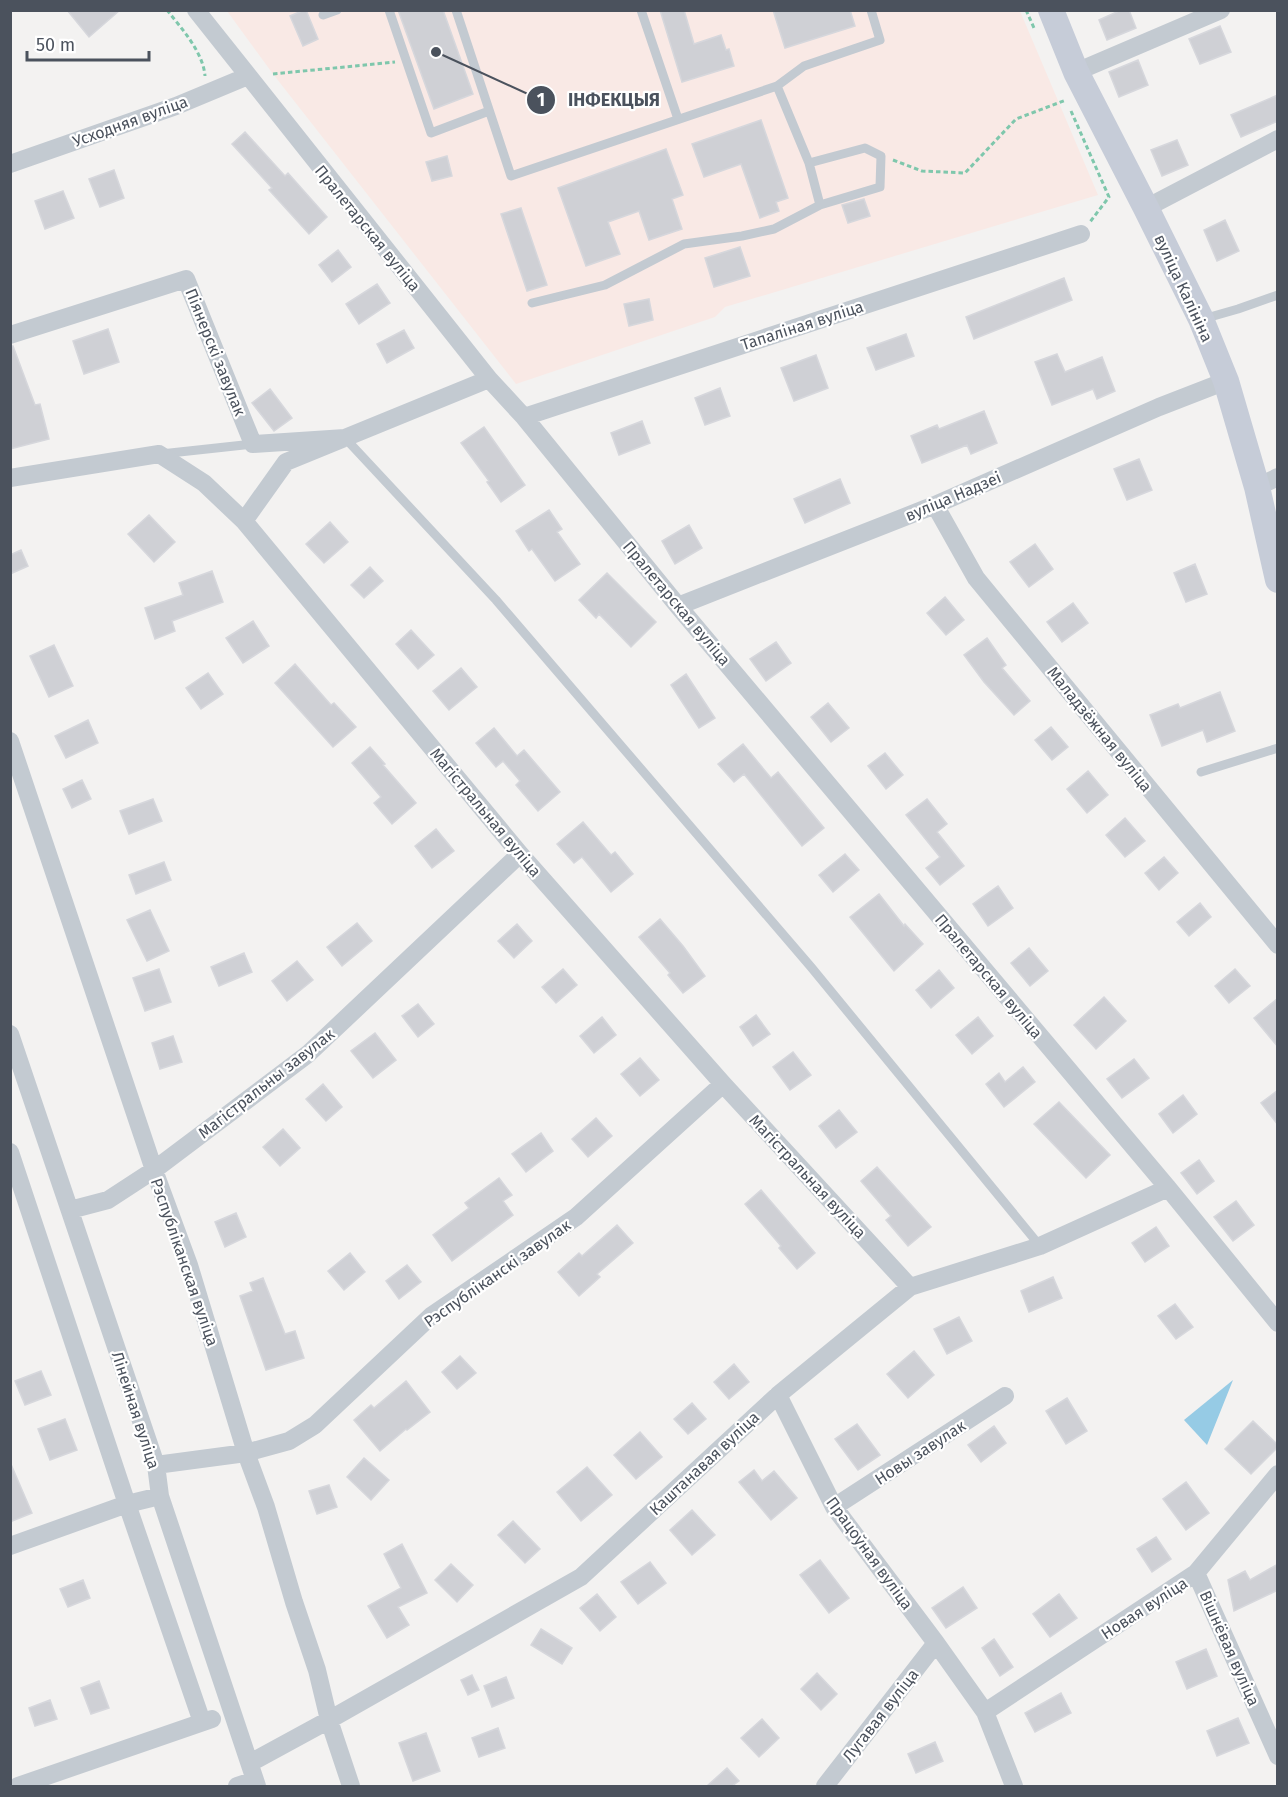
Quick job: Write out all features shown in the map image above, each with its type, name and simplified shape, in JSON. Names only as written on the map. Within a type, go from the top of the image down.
[{"type":"main road","name":"вуліца Калініна","points":[[1051,10],[1076,72],[1201,319],[1267,482],[1278,580]]},
{"type":"street","name":"Пралетарская вуліца","points":[[196,10],[489,379],[524,417],[678,606],[1168,1188],[1278,1323]]},
{"type":"street","points":[[1076,72],[1221,10]]},
{"type":"street","name":"Усходняя вуліца","points":[[10,164],[176,106],[248,76]]},
{"type":"street","points":[[1146,208],[1278,139]]},
{"type":"street","name":"Тапаліная вуліца","points":[[524,417],[1081,234]]},
{"type":"street","name":"Піянерскі завулак","points":[[10,335],[186,279],[253,444]]},
{"type":"street","points":[[244,521],[286,462],[489,379]]},
{"type":"street","name":"вуліца Надзеі","points":[[678,606],[935,505],[1159,407],[1226,381]]},
{"type":"street","points":[[253,444],[345,438]]},
{"type":"street","points":[[10,477],[159,454]]},
{"type":"street","name":"Магістральная вуліца","points":[[159,454],[204,483],[244,521],[520,854],[723,1084],[910,1287]]},
{"type":"street","name":"Маладзёжная вуліца","points":[[935,505],[976,578],[1278,945]]},
{"type":"street","name":"Рэспубліканская вуліца","points":[[10,741],[154,1170],[189,1264],[351,1786]]},
{"type":"street","name":"Магістральны завулак","points":[[70,1210],[108,1200],[154,1170],[308,1054],[520,854]]},
{"type":"street","name":"Лінейная вуліца","points":[[10,1034],[156,1465],[160,1496],[254,1776]]},
{"type":"street","name":"Рэспубліканскі завулак","points":[[156,1465],[246,1453],[289,1441],[315,1425],[431,1316],[576,1217],[723,1084]]},
{"type":"street","points":[[10,1152],[127,1504],[207,1720],[18,1786]]},
{"type":"street","name":"Каштанавая вуліца","points":[[237,1786],[329,1720],[581,1577],[778,1395],[910,1287],[1040,1246],[1168,1188]]},
{"type":"street","name":"Працоўная вуліца","points":[[778,1395],[834,1508],[985,1712],[1014,1786]]},
{"type":"street","name":"Новы завулак","points":[[834,1508],[1005,1396]]},
{"type":"street","name":"Новая вуліца","points":[[985,1712],[1196,1573],[1278,1474]]},
{"type":"street","points":[[10,1546],[127,1504],[160,1496]]},
{"type":"street","name":"Вішнёвая вуліца","points":[[1196,1573],[1278,1756]]},
{"type":"street","name":"Лугавая вуліца","points":[[825,1786],[936,1644]]},
{"type":"lane","points":[[323,15],[337,10]]},
{"type":"lane","points":[[389,10],[431,133],[489,111]]},
{"type":"lane","points":[[456,10],[511,176],[777,86],[804,66],[880,40],[871,10]]},
{"type":"lane","points":[[641,10],[678,119]]},
{"type":"lane","points":[[777,86],[809,163],[820,205]]},
{"type":"lane","points":[[532,303],[605,285],[684,244],[774,229],[820,205],[880,187],[881,156],[865,148],[809,163]]},
{"type":"lane","points":[[1201,319],[1278,295]]},
{"type":"lane","points":[[345,438],[496,600],[810,968],[1040,1246]]},
{"type":"lane","points":[[159,454],[253,444]]},
{"type":"lane","points":[[1201,772],[1278,748]]},
{"type":"path","points":[[167,10],[204,63],[205,78]]},
{"type":"path","points":[[1026,10],[1035,30]]},
{"type":"path","points":[[273,74],[406,61]]},
{"type":"path","points":[[881,156],[922,171],[965,173],[1017,119],[1066,100]]},
{"type":"path","points":[[1071,111],[1109,197],[1081,234]]},
{"type":"shaded area","points":[[227,11],[1020,11],[1098,195],[725,307],[715,317],[516,384],[273,74]]},
{"type":"water","points":[[1233,1380],[1207,1445],[1184,1420]]},
{"type":"building","points":[[67,10],[120,10],[89,37]]},
{"type":"building","points":[[306,10],[318,39],[303,46],[290,16]]},
{"type":"building","points":[[398,10],[443,10],[473,94],[434,109]]},
{"type":"building","points":[[660,10],[684,10],[694,44],[721,35],[726,50],[729,49],[734,66],[682,82]]},
{"type":"building","points":[[773,10],[850,10],[855,26],[785,48]]},
{"type":"building","points":[[1121,10],[1129,10],[1136,28],[1107,40],[1099,20]]},
{"type":"building","points":[[1220,26],[1231,52],[1200,64],[1189,39]]},
{"type":"building","points":[[1138,60],[1148,85],[1119,97],[1109,72]]},
{"type":"building","points":[[1278,95],[1278,121],[1241,137],[1231,115]]},
{"type":"building","points":[[761,120],[788,198],[776,202],[779,211],[760,218],[741,164],[704,177],[692,144]]},
{"type":"building","points":[[245,132],[285,176],[288,173],[327,217],[309,234],[232,144]]},
{"type":"building","points":[[1177,140],[1188,165],[1162,176],[1151,150]]},
{"type":"building","points":[[666,149],[683,195],[672,199],[682,229],[649,240],[639,211],[608,222],[620,254],[586,266],[558,188]]},
{"type":"building","points":[[447,156],[452,176],[432,181],[426,162]]},
{"type":"building","points":[[114,170],[124,198],[100,207],[89,179]]},
{"type":"building","points":[[63,191],[74,218],[45,229],[35,201]]},
{"type":"building","points":[[864,199],[870,216],[848,223],[842,205]]},
{"type":"building","points":[[521,208],[547,285],[527,291],[501,214]]},
{"type":"building","points":[[1225,220],[1239,251],[1217,261],[1204,230]]},
{"type":"building","points":[[740,247],[750,276],[714,287],[705,258]]},
{"type":"building","points":[[338,250],[351,267],[332,282],[319,265]]},
{"type":"building","points":[[1064,278],[1072,300],[974,339],[966,317]]},
{"type":"building","points":[[377,284],[390,303],[359,324],[346,304]]},
{"type":"building","points":[[649,299],[653,320],[629,326],[624,304]]},
{"type":"building","points":[[108,329],[119,362],[84,374],[73,341]]},
{"type":"building","points":[[404,330],[414,348],[387,363],[377,344]]},
{"type":"building","points":[[906,334],[914,356],[876,370],[867,348]]},
{"type":"building","points":[[10,346],[13,346],[35,405],[40,404],[49,439],[10,449]]},
{"type":"building","points":[[1057,354],[1065,372],[1102,357],[1115,391],[1097,399],[1093,389],[1052,405],[1035,362]]},
{"type":"building","points":[[816,355],[828,388],[794,401],[781,368]]},
{"type":"building","points":[[720,388],[730,416],[705,425],[695,398]]},
{"type":"building","points":[[270,389],[292,418],[274,431],[252,403]]},
{"type":"building","points":[[984,411],[997,443],[971,454],[967,445],[922,463],[911,436],[937,425],[939,429]]},
{"type":"building","points":[[642,421],[650,443],[619,455],[611,433]]},
{"type":"building","points":[[484,427],[525,485],[501,502],[487,482],[489,481],[461,443]]},
{"type":"building","points":[[1139,459],[1152,490],[1127,500],[1114,469]]},
{"type":"building","points":[[840,479],[850,503],[805,523],[794,499]]},
{"type":"building","points":[[549,510],[562,529],[557,532],[580,564],[555,581],[532,549],[529,551],[516,531]]},
{"type":"building","points":[[149,515],[175,542],[154,562],[128,534]]},
{"type":"building","points":[[330,522],[348,542],[324,563],[306,544]]},
{"type":"building","points":[[689,525],[702,548],[675,564],[662,541]]},
{"type":"building","points":[[1035,544],[1053,569],[1029,587],[1010,562]]},
{"type":"building","points":[[21,550],[28,566],[10,574],[10,555]]},
{"type":"building","points":[[1195,564],[1207,594],[1186,602],[1174,573]]},
{"type":"building","points":[[370,567],[383,581],[364,598],[351,585]]},
{"type":"building","points":[[212,571],[223,602],[172,621],[175,631],[155,639],[145,608],[183,595],[179,583]]},
{"type":"building","points":[[607,573],[656,622],[631,647],[599,614],[596,618],[579,600]]},
{"type":"building","points":[[945,597],[964,620],[946,635],[927,613]]},
{"type":"building","points":[[1073,603],[1088,623],[1062,642],[1047,622]]},
{"type":"building","points":[[253,621],[269,646],[243,663],[226,638]]},
{"type":"building","points":[[411,630],[434,655],[418,669],[396,644]]},
{"type":"building","points":[[987,638],[1006,665],[1002,668],[1030,701],[1014,715],[984,682],[964,655]]},
{"type":"building","points":[[776,642],[791,663],[766,681],[750,659]]},
{"type":"building","points":[[54,645],[73,686],[49,697],[30,656]]},
{"type":"building","points":[[295,664],[331,705],[334,703],[356,727],[333,747],[275,683]]},
{"type":"building","points":[[461,668],[477,687],[449,710],[433,691]]},
{"type":"building","points":[[208,673],[223,694],[201,709],[186,688]]},
{"type":"building","points":[[686,674],[715,718],[699,728],[671,685]]},
{"type":"building","points":[[1220,692],[1235,731],[1207,742],[1203,730],[1162,746],[1150,715],[1178,704],[1180,708]]},
{"type":"building","points":[[828,703],[849,728],[831,742],[811,717]]},
{"type":"building","points":[[88,720],[98,743],[66,758],[55,736]]},
{"type":"building","points":[[1051,727],[1068,747],[1052,760],[1035,740]]},
{"type":"building","points":[[494,728],[517,756],[524,750],[560,792],[538,811],[516,785],[520,781],[503,761],[496,767],[476,743]]},
{"type":"building","points":[[743,744],[771,778],[778,772],[824,828],[802,846],[744,774],[734,782],[718,764]]},
{"type":"building","points":[[370,747],[416,803],[392,824],[374,803],[381,797],[352,763]]},
{"type":"building","points":[[885,753],[903,775],[886,789],[868,766]]},
{"type":"building","points":[[1088,771],[1108,795],[1087,813],[1067,789]]},
{"type":"building","points":[[82,780],[91,799],[72,808],[63,789]]},
{"type":"building","points":[[153,799],[162,821],[129,834],[120,811]]},
{"type":"building","points":[[927,799],[947,824],[937,832],[964,866],[940,885],[926,868],[940,857],[906,815]]},
{"type":"building","points":[[1125,818],[1145,841],[1125,857],[1106,835]]},
{"type":"building","points":[[583,822],[611,855],[615,852],[633,874],[611,892],[582,857],[574,863],[557,844]]},
{"type":"building","points":[[436,829],[454,851],[432,868],[415,846]]},
{"type":"building","points":[[845,854],[859,870],[833,892],[819,875]]},
{"type":"building","points":[[1164,857],[1178,873],[1159,890],[1145,873]]},
{"type":"building","points":[[164,862],[171,880],[136,894],[129,875]]},
{"type":"building","points":[[998,886],[1013,908],[988,926],[973,904]]},
{"type":"building","points":[[879,894],[904,926],[905,924],[923,944],[894,971],[850,917]]},
{"type":"building","points":[[1200,903],[1211,917],[1189,936],[1177,922]]},
{"type":"building","points":[[150,910],[169,951],[147,961],[127,920]]},
{"type":"building","points":[[660,919],[705,976],[683,993],[668,975],[670,973],[639,937]]},
{"type":"building","points":[[357,923],[372,941],[342,966],[327,947]]},
{"type":"building","points":[[517,924],[532,941],[514,958],[498,941]]},
{"type":"building","points":[[1029,948],[1048,971],[1030,986],[1011,963]]},
{"type":"building","points":[[244,953],[252,972],[219,986],[211,967]]},
{"type":"building","points":[[297,961],[313,980],[287,1001],[272,981]]},
{"type":"building","points":[[159,969],[171,1002],[145,1011],[133,978]]},
{"type":"building","points":[[563,969],[577,985],[556,1003],[542,987]]},
{"type":"building","points":[[1235,969],[1250,986],[1229,1003],[1215,986]]},
{"type":"building","points":[[939,970],[954,988],[931,1008],[916,990]]},
{"type":"building","points":[[1104,997],[1126,1021],[1096,1049],[1074,1025]]},
{"type":"building","points":[[1278,998],[1278,1047],[1254,1018]]},
{"type":"building","points":[[418,1004],[434,1024],[418,1037],[402,1016]]},
{"type":"building","points":[[756,1015],[770,1034],[753,1046],[740,1027]]},
{"type":"building","points":[[602,1017],[616,1035],[594,1053],[580,1036]]},
{"type":"building","points":[[978,1017],[993,1036],[972,1054],[956,1035]]},
{"type":"building","points":[[375,1033],[396,1060],[373,1078],[351,1051]]},
{"type":"building","points":[[173,1036],[182,1062],[160,1069],[152,1043]]},
{"type":"building","points":[[793,1052],[811,1075],[790,1090],[773,1067]]},
{"type":"building","points":[[640,1058],[659,1080],[640,1096],[621,1074]]},
{"type":"building","points":[[1134,1059],[1149,1078],[1122,1098],[1107,1079]]},
{"type":"building","points":[[1023,1067],[1035,1082],[1004,1107],[986,1084],[999,1073],[1005,1082]]},
{"type":"building","points":[[323,1084],[342,1107],[326,1121],[306,1099]]},
{"type":"building","points":[[1278,1090],[1278,1125],[1261,1103]]},
{"type":"building","points":[[1183,1095],[1197,1114],[1173,1133],[1159,1114]]},
{"type":"building","points":[[1059,1102],[1110,1155],[1086,1178],[1034,1124]]},
{"type":"building","points":[[839,1110],[857,1132],[836,1148],[819,1126]]},
{"type":"building","points":[[596,1118],[612,1136],[588,1157],[572,1139]]},
{"type":"building","points":[[283,1129],[300,1148],[280,1166],[263,1147]]},
{"type":"building","points":[[541,1133],[553,1151],[526,1172],[512,1154]]},
{"type":"building","points":[[1199,1160],[1214,1181],[1197,1194],[1181,1173]]},
{"type":"building","points":[[877,1167],[931,1227],[908,1246],[886,1220],[891,1216],[861,1181]]},
{"type":"building","points":[[499,1178],[512,1195],[503,1201],[513,1215],[452,1261],[433,1235],[469,1208],[465,1203]]},
{"type":"building","points":[[761,1190],[815,1253],[797,1269],[779,1248],[781,1246],[745,1204]]},
{"type":"building","points":[[1236,1201],[1254,1225],[1233,1241],[1214,1217]]},
{"type":"building","points":[[236,1213],[246,1237],[225,1247],[215,1222]]},
{"type":"building","points":[[617,1225],[633,1243],[597,1274],[600,1277],[579,1296],[558,1272],[579,1253],[582,1256]]},
{"type":"building","points":[[1156,1227],[1169,1246],[1145,1262],[1132,1243]]},
{"type":"building","points":[[350,1253],[365,1272],[344,1290],[328,1271]]},
{"type":"building","points":[[407,1265],[421,1282],[399,1299],[386,1281]]},
{"type":"building","points":[[1053,1277],[1062,1298],[1029,1312],[1021,1291]]},
{"type":"building","points":[[263,1278],[285,1334],[295,1331],[304,1358],[266,1370],[240,1296],[253,1291],[250,1283]]},
{"type":"building","points":[[1175,1304],[1193,1327],[1176,1339],[1158,1316]]},
{"type":"building","points":[[959,1317],[972,1341],[947,1354],[934,1329]]},
{"type":"building","points":[[914,1351],[934,1375],[908,1398],[887,1374]]},
{"type":"building","points":[[460,1356],[476,1373],[457,1389],[442,1372]]},
{"type":"building","points":[[734,1364],[749,1382],[729,1399],[714,1382]]},
{"type":"building","points":[[41,1371],[51,1395],[25,1405],[15,1381]]},
{"type":"building","points":[[406,1381],[430,1412],[380,1451],[354,1420],[371,1405],[374,1408]]},
{"type":"building","points":[[1067,1398],[1087,1431],[1066,1444],[1046,1411]]},
{"type":"building","points":[[692,1403],[706,1419],[688,1434],[674,1419]]},
{"type":"building","points":[[65,1419],[77,1450],[50,1460],[38,1429]]},
{"type":"building","points":[[1253,1421],[1278,1447],[1251,1474],[1225,1449]]},
{"type":"building","points":[[857,1424],[880,1455],[858,1470],[835,1439]]},
{"type":"building","points":[[994,1426],[1006,1443],[981,1462],[968,1445]]},
{"type":"building","points":[[640,1432],[662,1457],[636,1479],[614,1455]]},
{"type":"building","points":[[364,1458],[389,1480],[371,1500],[347,1477]]},
{"type":"building","points":[[10,1462],[32,1513],[10,1522]]},
{"type":"building","points":[[587,1467],[612,1495],[581,1521],[557,1492]]},
{"type":"building","points":[[754,1470],[762,1481],[774,1471],[797,1498],[771,1520],[739,1482]]},
{"type":"building","points":[[1186,1482],[1209,1513],[1186,1530],[1163,1499]]},
{"type":"building","points":[[329,1485],[337,1507],[317,1514],[309,1491]]},
{"type":"building","points":[[692,1510],[715,1535],[692,1555],[670,1530]]},
{"type":"building","points":[[513,1521],[540,1549],[525,1563],[498,1535]]},
{"type":"building","points":[[1156,1537],[1171,1559],[1152,1572],[1137,1549]]},
{"type":"building","points":[[402,1544],[427,1593],[398,1607],[409,1625],[387,1638],[368,1606],[401,1588],[384,1554]]},
{"type":"building","points":[[820,1560],[849,1598],[829,1613],[800,1575]]},
{"type":"building","points":[[650,1562],[666,1583],[638,1604],[621,1582]]},
{"type":"building","points":[[451,1564],[473,1585],[457,1602],[435,1580]]},
{"type":"building","points":[[1278,1564],[1278,1590],[1234,1611],[1228,1580],[1245,1571],[1250,1580]]},
{"type":"building","points":[[83,1580],[90,1598],[68,1607],[60,1589]]},
{"type":"building","points":[[963,1587],[977,1608],[946,1628],[932,1608]]},
{"type":"building","points":[[597,1594],[616,1617],[600,1631],[580,1608]]},
{"type":"building","points":[[1059,1594],[1077,1618],[1050,1637],[1033,1614]]},
{"type":"building","points":[[541,1629],[572,1648],[562,1664],[531,1645]]},
{"type":"building","points":[[994,1639],[1013,1667],[1000,1676],[982,1648]]},
{"type":"building","points":[[1206,1649],[1217,1676],[1187,1689],[1176,1662]]},
{"type":"building","points":[[817,1673],[837,1694],[821,1710],[801,1689]]},
{"type":"building","points":[[472,1675],[479,1690],[468,1695],[461,1680]]},
{"type":"building","points":[[506,1677],[514,1698],[492,1707],[484,1686]]},
{"type":"building","points":[[99,1681],[109,1708],[91,1714],[81,1688]]},
{"type":"building","points":[[1061,1693],[1071,1713],[1035,1732],[1025,1713]]},
{"type":"building","points":[[50,1700],[57,1719],[35,1726],[29,1708]]},
{"type":"building","points":[[1238,1718],[1249,1743],[1217,1756],[1207,1731]]},
{"type":"building","points":[[762,1719],[779,1738],[759,1757],[741,1738]]},
{"type":"building","points":[[498,1728],[505,1748],[479,1757],[472,1738]]},
{"type":"building","points":[[426,1733],[440,1771],[413,1781],[399,1743]]},
{"type":"building","points":[[935,1742],[943,1761],[916,1773],[908,1754]]},
{"type":"building","points":[[727,1768],[739,1781],[732,1786],[707,1786]]},
{"type":"place","name":"ІНФЕКЦЫЯ","points":[[436,52]]}]
